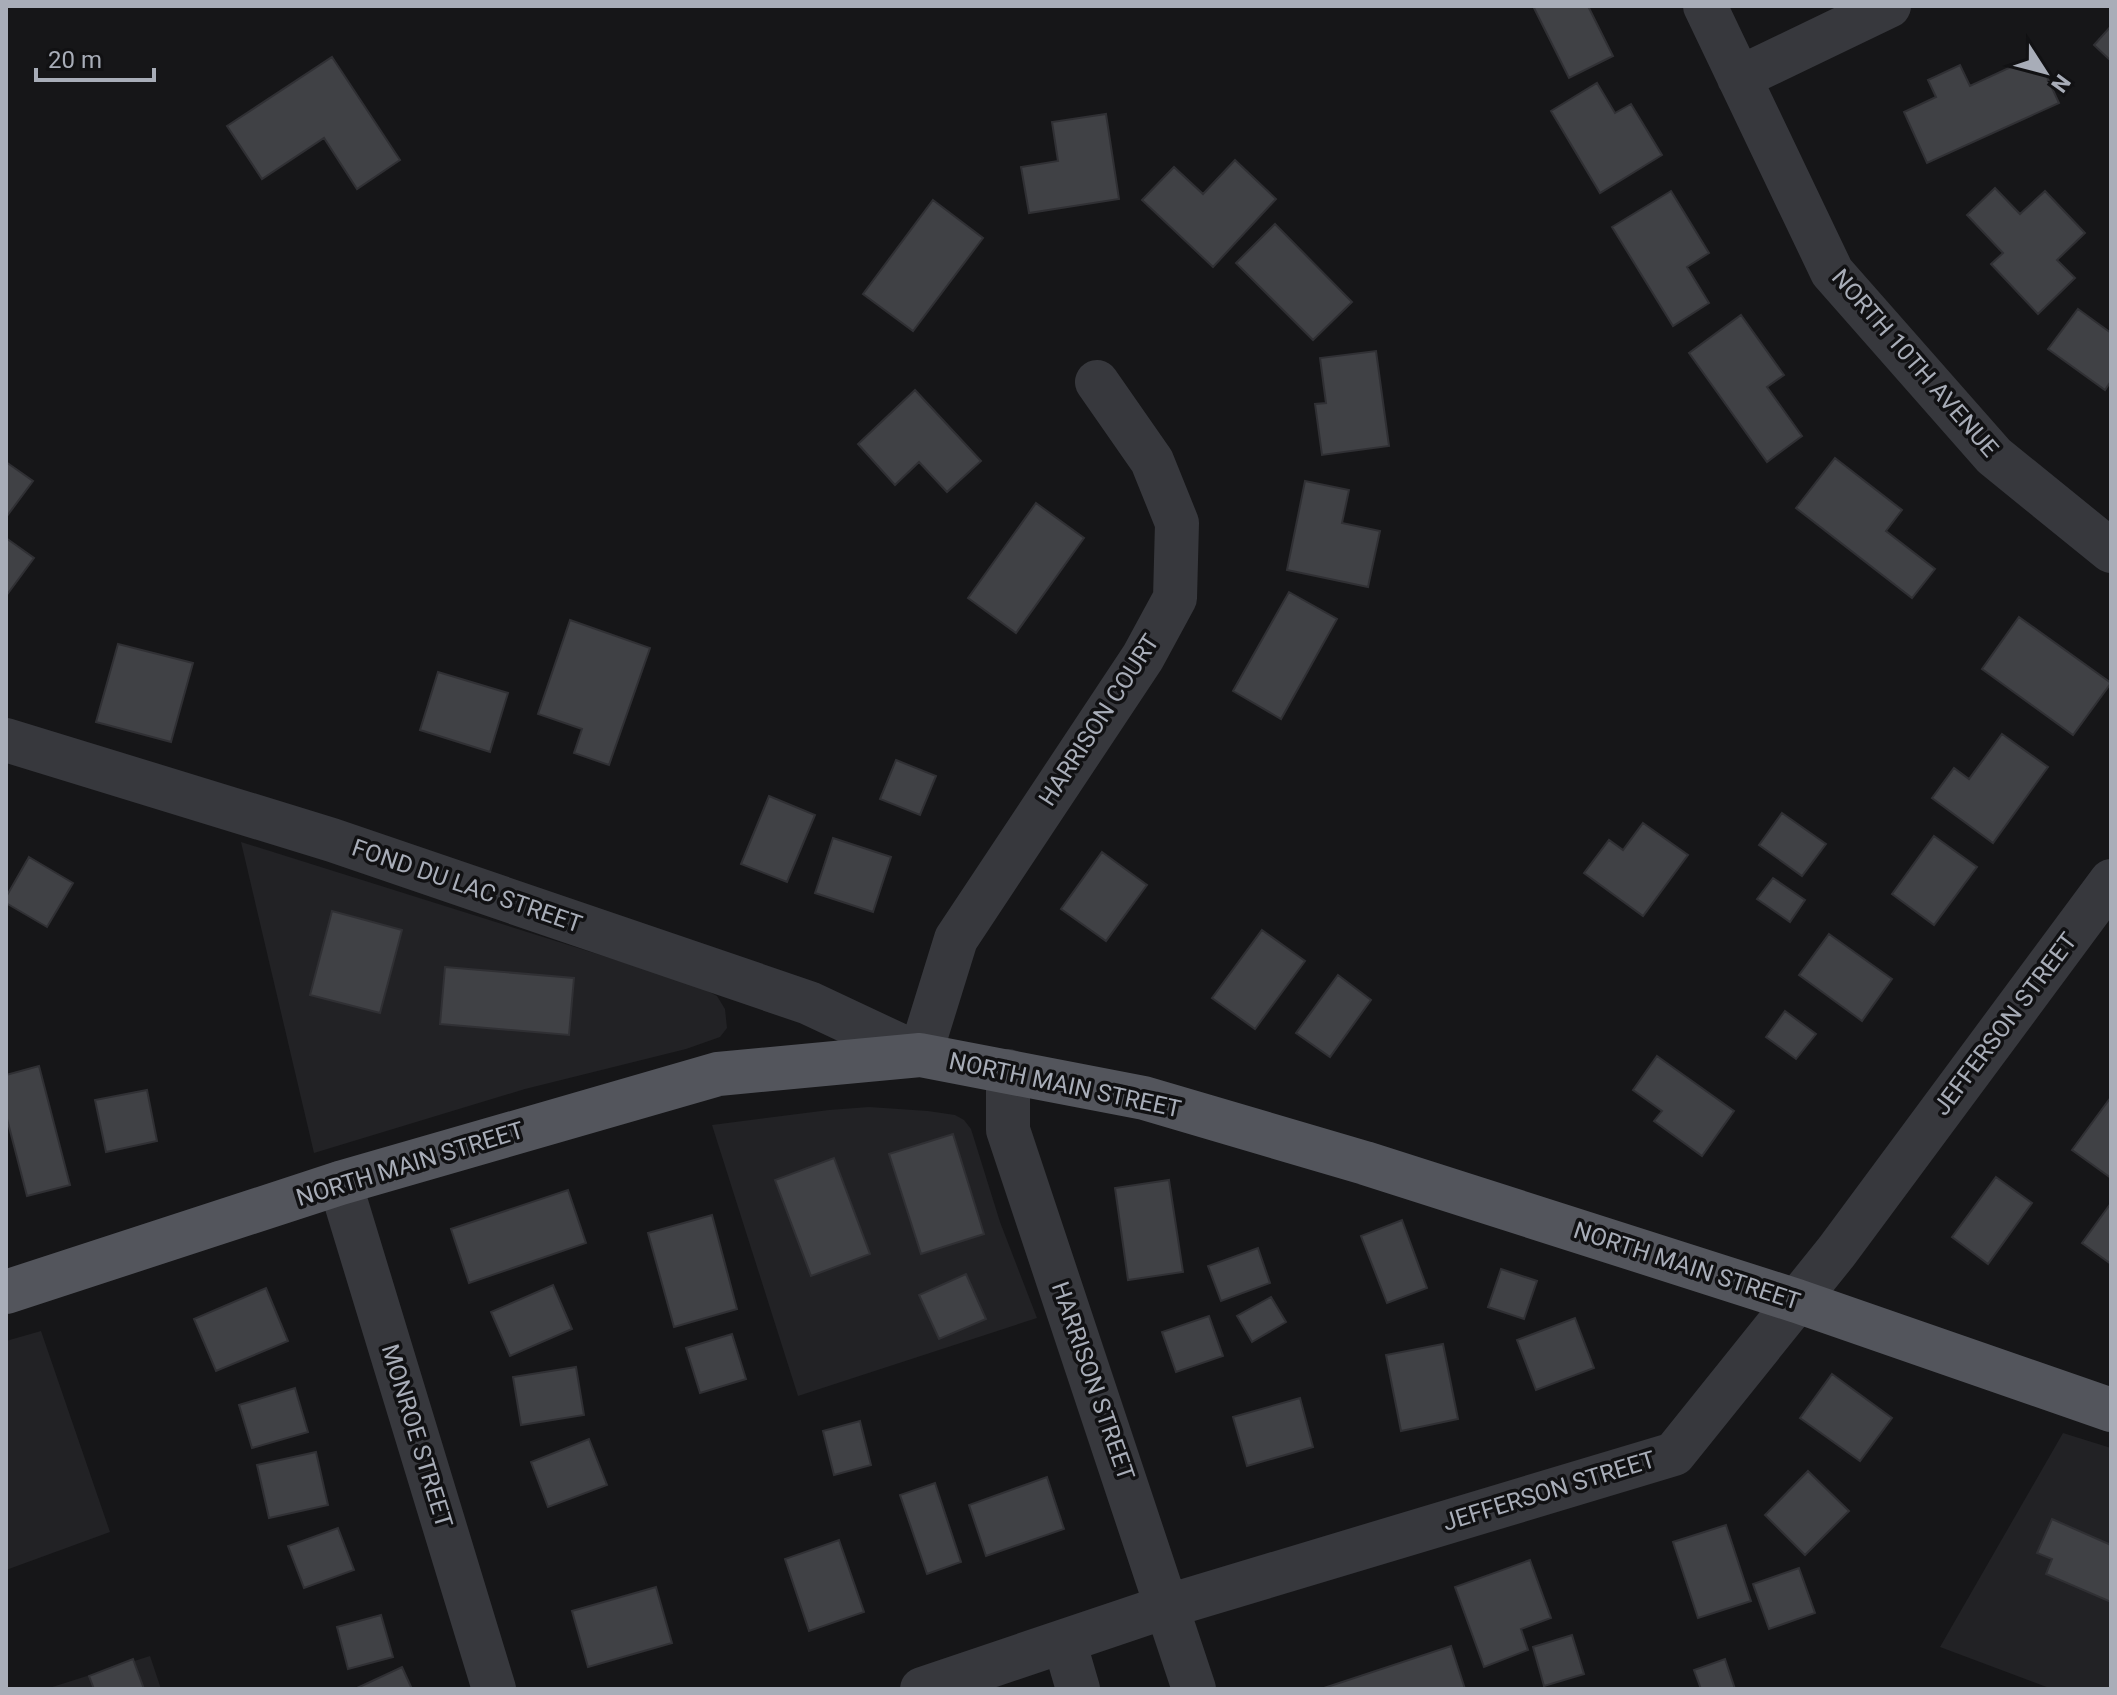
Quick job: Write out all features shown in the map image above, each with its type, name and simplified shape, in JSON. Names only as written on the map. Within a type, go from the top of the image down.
[{"type":"main road","name":"NORTH MAIN STREET","points":[[6,1292],[340,1183],[718,1074],[920,1055],[1144,1098],[1379,1167],[1797,1301],[2111,1410]]},
{"type":"street","name":"NORTH 10TH AVENUE","points":[[1705,6],[1832,272],[1994,456],[2111,551]]},
{"type":"street","points":[[1739,78],[1889,6]]},
{"type":"street","name":"HARRISON COURT","points":[[920,1055],[956,939],[1143,657],[1175,598],[1177,523],[1152,461],[1097,382]]},
{"type":"street","name":"FOND DU LAC STREET","points":[[6,740],[332,840],[809,1003],[920,1055]]},
{"type":"street","name":"JEFFERSON STREET","points":[[928,1688],[1168,1606],[1674,1454],[1797,1301],[2111,881]]},
{"type":"street","name":"HARRISON STREET","points":[[1008,1071],[1008,1130],[1194,1689]]},
{"type":"street","name":"MONROE STREET","points":[[340,1183],[494,1689]]},
{"type":"street","points":[[1064,1641],[1078,1689]]},
{"type":"shaded area","points":[[241,842],[696,985],[717,996],[725,1009],[727,1028],[720,1037],[686,1049],[525,1089],[314,1153]]},
{"type":"shaded area","points":[[869,1107],[928,1111],[955,1115],[964,1120],[971,1129],[1000,1222],[1037,1318],[798,1396],[712,1125]]},
{"type":"shaded area","points":[[41,1331],[110,1532],[6,1570],[6,1341]]},
{"type":"shaded area","points":[[2063,1433],[2111,1448],[2111,1689],[2052,1689],[1940,1647]]},
{"type":"shaded area","points":[[150,1656],[161,1689],[46,1689]]},
{"type":"building","points":[[1533,6],[1588,6],[1613,56],[1569,78]]},
{"type":"building","points":[[2111,26],[2111,61],[2094,45]]},
{"type":"building","points":[[2037,55],[2059,103],[1927,163],[1904,112],[1936,97],[1928,80],[1960,65],[1970,86]]},
{"type":"building","points":[[332,57],[400,160],[357,189],[324,138],[262,179],[227,126]]},
{"type":"building","points":[[1597,83],[1615,113],[1631,104],[1662,155],[1600,193],[1551,111]]},
{"type":"building","points":[[1106,114],[1119,199],[1029,213],[1021,167],[1058,161],[1052,122]]},
{"type":"building","points":[[1235,160],[1276,199],[1213,267],[1142,200],[1174,167],[1203,194]]},
{"type":"building","points":[[1995,188],[2020,214],[2045,191],[2085,233],[2057,260],[2075,278],[2038,314],[1991,264],[2003,253],[1967,215]]},
{"type":"building","points":[[1671,191],[1709,253],[1687,267],[1709,303],[1673,326],[1612,227]]},
{"type":"building","points":[[933,200],[983,238],[913,331],[863,294]]},
{"type":"building","points":[[1275,224],[1352,302],[1313,340],[1236,263]]},
{"type":"building","points":[[2078,309],[2111,333],[2111,381],[2105,390],[2048,349]]},
{"type":"building","points":[[1741,315],[1784,375],[1767,387],[1802,436],[1767,462],[1689,353]]},
{"type":"building","points":[[1376,351],[1389,446],[1322,455],[1315,404],[1326,403],[1320,358]]},
{"type":"building","points":[[915,390],[981,461],[947,492],[919,462],[895,485],[858,444]]},
{"type":"building","points":[[1835,458],[1902,510],[1886,531],[1935,569],[1912,598],[1796,508]]},
{"type":"building","points":[[6,462],[33,481],[7,516],[6,515]]},
{"type":"building","points":[[1305,481],[1349,490],[1342,523],[1380,531],[1368,587],[1287,570]]},
{"type":"building","points":[[1036,503],[1084,538],[1016,633],[968,598]]},
{"type":"building","points":[[6,538],[34,558],[6,596]]},
{"type":"building","points":[[1289,592],[1337,619],[1281,719],[1233,691]]},
{"type":"building","points":[[2019,617],[2111,683],[2073,735],[1982,669]]},
{"type":"building","points":[[570,620],[650,648],[609,765],[574,753],[582,729],[538,714]]},
{"type":"building","points":[[118,644],[193,663],[171,742],[96,722]]},
{"type":"building","points":[[438,672],[508,693],[490,752],[420,730]]},
{"type":"building","points":[[2002,734],[2048,767],[1993,843],[1932,798],[1954,768],[1969,779]]},
{"type":"building","points":[[896,760],[936,776],[920,815],[880,799]]},
{"type":"building","points":[[769,796],[815,815],[787,882],[741,864]]},
{"type":"building","points":[[1782,813],[1826,844],[1802,876],[1759,845]]},
{"type":"building","points":[[1643,823],[1688,855],[1643,916],[1584,873],[1609,840],[1623,850]]},
{"type":"building","points":[[1934,836],[1977,867],[1934,925],[1892,894]]},
{"type":"building","points":[[833,838],[891,857],[873,912],[815,893]]},
{"type":"building","points":[[1102,852],[1147,885],[1106,941],[1061,909]]},
{"type":"building","points":[[29,857],[73,883],[47,927],[6,903],[6,897]]},
{"type":"building","points":[[1773,878],[1805,900],[1790,922],[1757,899]]},
{"type":"building","points":[[332,911],[402,930],[380,1013],[310,995]]},
{"type":"building","points":[[1262,930],[1305,961],[1255,1029],[1212,998]]},
{"type":"building","points":[[1829,934],[1892,979],[1862,1021],[1799,975]]},
{"type":"building","points":[[445,967],[574,978],[569,1035],[440,1024]]},
{"type":"building","points":[[1338,975],[1371,1000],[1330,1057],[1296,1033]]},
{"type":"building","points":[[1785,1011],[1816,1034],[1796,1059],[1766,1037]]},
{"type":"building","points":[[1657,1056],[1734,1111],[1702,1156],[1654,1121],[1662,1111],[1633,1090]]},
{"type":"building","points":[[39,1066],[70,1185],[27,1196],[6,1115],[6,1075]]},
{"type":"building","points":[[147,1090],[157,1141],[106,1152],[95,1100]]},
{"type":"building","points":[[2111,1097],[2111,1178],[2072,1150]]},
{"type":"building","points":[[953,1134],[984,1234],[921,1254],[889,1154]]},
{"type":"building","points":[[834,1158],[870,1254],[811,1276],[775,1180]]},
{"type":"building","points":[[1996,1177],[2032,1203],[1988,1264],[1952,1237]]},
{"type":"building","points":[[1169,1180],[1183,1272],[1128,1280],[1115,1188]]},
{"type":"building","points":[[568,1190],[586,1243],[469,1283],[451,1229]]},
{"type":"building","points":[[2111,1203],[2111,1264],[2082,1243]]},
{"type":"building","points":[[712,1215],[737,1309],[674,1327],[648,1233]]},
{"type":"building","points":[[1402,1220],[1427,1288],[1387,1303],[1361,1236]]},
{"type":"building","points":[[1258,1248],[1270,1283],[1221,1301],[1208,1266]]},
{"type":"building","points":[[1501,1269],[1537,1281],[1524,1319],[1488,1307]]},
{"type":"building","points":[[966,1274],[986,1319],[939,1339],[919,1295]]},
{"type":"building","points":[[553,1285],[572,1329],[510,1356],[491,1312]]},
{"type":"building","points":[[266,1288],[288,1341],[216,1371],[194,1319]]},
{"type":"building","points":[[1271,1297],[1286,1322],[1252,1342],[1237,1316]]},
{"type":"building","points":[[1209,1316],[1223,1356],[1176,1372],[1162,1332]]},
{"type":"building","points":[[1575,1318],[1594,1368],[1536,1390],[1517,1340]]},
{"type":"building","points":[[732,1334],[746,1379],[700,1393],[686,1348]]},
{"type":"building","points":[[1443,1344],[1458,1419],[1401,1431],[1386,1355]]},
{"type":"building","points":[[576,1367],[584,1415],[521,1425],[513,1377]]},
{"type":"building","points":[[1832,1374],[1892,1418],[1860,1461],[1800,1418]]},
{"type":"building","points":[[295,1388],[308,1432],[252,1448],[239,1405]]},
{"type":"building","points":[[1300,1398],[1313,1447],[1247,1466],[1233,1417]]},
{"type":"building","points":[[860,1421],[871,1465],[834,1475],[823,1431]]},
{"type":"building","points":[[589,1439],[607,1485],[548,1507],[531,1462]]},
{"type":"building","points":[[316,1452],[328,1505],[269,1518],[257,1465]]},
{"type":"building","points":[[1808,1471],[1849,1511],[1805,1555],[1765,1515]]},
{"type":"building","points":[[1047,1477],[1064,1529],[986,1556],[969,1505]]},
{"type":"building","points":[[935,1483],[961,1562],[927,1574],[900,1495]]},
{"type":"building","points":[[2052,1519],[2111,1545],[2111,1602],[2046,1574],[2052,1559],[2037,1553]]},
{"type":"building","points":[[1726,1525],[1751,1601],[1698,1618],[1673,1542]]},
{"type":"building","points":[[338,1528],[354,1570],[304,1588],[288,1546]]},
{"type":"building","points":[[839,1540],[864,1612],[809,1631],[785,1559]]},
{"type":"building","points":[[1530,1560],[1551,1618],[1521,1629],[1528,1650],[1484,1667],[1455,1587]]},
{"type":"building","points":[[1799,1568],[1815,1613],[1769,1629],[1753,1584]]},
{"type":"building","points":[[656,1587],[672,1643],[588,1667],[572,1611]]},
{"type":"building","points":[[381,1615],[393,1657],[348,1669],[337,1627]]},
{"type":"building","points":[[1572,1635],[1584,1674],[1544,1686],[1533,1647]]},
{"type":"building","points":[[1451,1646],[1465,1689],[1321,1689]]},
{"type":"building","points":[[133,1659],[144,1689],[94,1689],[89,1676]]},
{"type":"building","points":[[1725,1659],[1735,1689],[1701,1689],[1694,1670]]},
{"type":"building","points":[[402,1667],[412,1689],[355,1689]]}]
